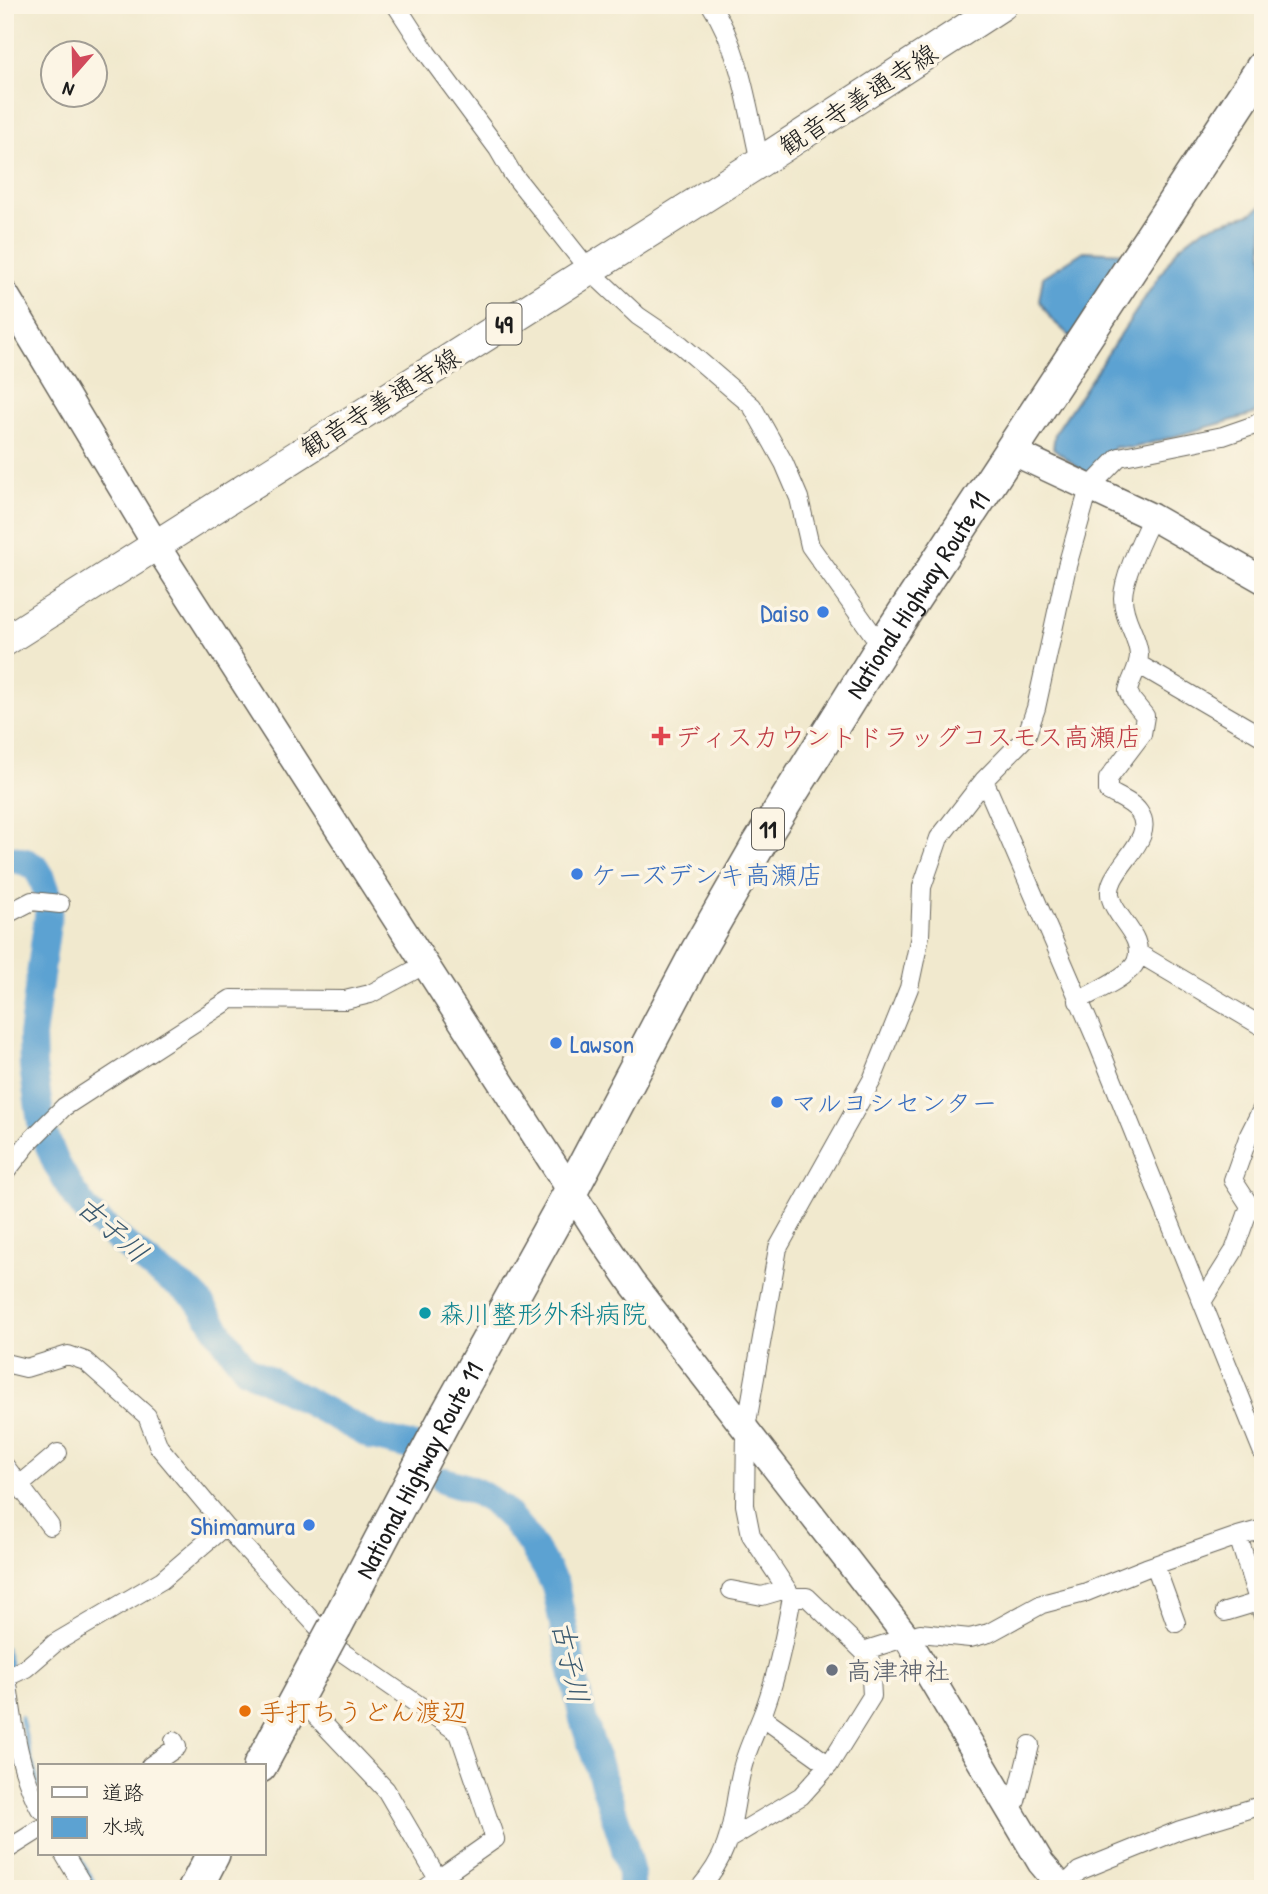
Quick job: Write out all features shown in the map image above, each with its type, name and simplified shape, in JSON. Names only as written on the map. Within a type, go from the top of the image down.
[{"type":"highway","name":"National Highway Route 11","points":[[261,1764],[698,950],[806,765],[1263,67]]},
{"type":"highway","points":[[195,1889],[212,1856]]},
{"type":"main road","name":"観音寺善通寺線","points":[[5,642],[1002,5]]},
{"type":"street","points":[[396,5],[427,53],[498,149],[512,173],[589,270],[638,316],[681,345],[752,406],[784,463],[799,498],[810,546],[882,647]]},
{"type":"street","points":[[711,5],[725,26],[735,54],[760,162]]},
{"type":"street","points":[[5,294],[156,545],[571,1191],[632,1283],[906,1636],[1041,1863],[1062,1888],[1079,1871],[1180,1830],[1263,1805]]},
{"type":"street","points":[[699,1889],[714,1871],[729,1839],[742,1766],[762,1717],[781,1654],[789,1593],[751,1535],[745,1505],[746,1428],[778,1248],[872,1080],[909,988],[920,936],[922,887],[939,838],[984,780],[1026,737],[1036,708],[1067,566],[1088,488],[1119,457],[1223,436],[1255,425],[1263,419]]},
{"type":"street","points":[[1011,451],[1152,517],[1263,580]]},
{"type":"street","points":[[1078,1001],[1130,971],[1139,953],[1135,938],[1110,899],[1110,891],[1113,881],[1135,848],[1143,823],[1141,814],[1108,791],[1107,786],[1108,779],[1142,734],[1145,726],[1146,716],[1128,691],[1138,664],[1138,648],[1123,614],[1122,594],[1152,517]]},
{"type":"street","points":[[1138,664],[1263,737]]},
{"type":"street","points":[[984,780],[1109,1069],[1263,1453]]},
{"type":"street","points":[[5,915],[32,901],[60,904]]},
{"type":"street","points":[[1139,953],[1263,1027]]},
{"type":"street","points":[[5,1173],[30,1141],[64,1107],[231,999],[345,1000],[370,994],[424,965]]},
{"type":"street","points":[[1202,1302],[1234,1251],[1250,1206],[1233,1180],[1249,1135],[1263,1107]]},
{"type":"street","points":[[5,1363],[26,1368],[68,1355],[85,1361],[147,1416],[159,1447],[225,1526],[339,1650],[459,1732],[495,1839],[431,1884],[386,1790],[297,1696]]},
{"type":"street","points":[[20,1485],[58,1453]]},
{"type":"street","points":[[5,1466],[50,1526]]},
{"type":"street","points":[[38,1805],[16,1739],[6,1674],[26,1668],[55,1643],[162,1580],[225,1526]]},
{"type":"street","points":[[863,1651],[920,1633],[970,1637],[989,1633],[1042,1604],[1084,1592],[1263,1529]]},
{"type":"street","points":[[1225,1612],[1261,1609],[1238,1536]]},
{"type":"street","points":[[1156,1565],[1176,1623]]},
{"type":"street","points":[[729,1839],[801,1796],[829,1765],[872,1696],[870,1660],[807,1597],[789,1593],[762,1596],[731,1590]]},
{"type":"street","points":[[762,1717],[829,1765]]},
{"type":"street","points":[[153,1764],[177,1747],[174,1741]]},
{"type":"street","points":[[1009,1809],[1016,1801],[1030,1745]]},
{"type":"street","points":[[5,1851],[38,1830]]},
{"type":"street","points":[[65,1856],[85,1889]]},
{"type":"water","points":[[1263,205],[1263,404],[1254,414],[1133,448],[1115,447],[1092,478],[1053,448],[1055,433],[1178,248],[1204,228],[1250,214]]},
{"type":"water","points":[[1084,251],[1127,253],[1071,337],[1051,319],[1039,300],[1043,277]]},
{"type":"waterway","name":"古子川","points":[[5,857],[26,862],[36,868],[50,901],[32,1036],[33,1067],[42,1129],[56,1163],[72,1191],[88,1213],[155,1269],[195,1296],[246,1368],[373,1437],[414,1447]]},
{"type":"waterway","name":"古子川","points":[[445,1481],[478,1493],[504,1512],[533,1548],[555,1585],[583,1719],[623,1841],[631,1874],[631,1889]]},
{"type":"waterway","points":[[5,1648],[11,1671]]},
{"type":"waterway","points":[[21,1717],[38,1783]]},
{"type":"waterway","points":[[79,1856],[97,1889]]},
{"type":"place","name":"Daiso","points":[[823,612]]},
{"type":"place","name":"ディスカウントドラッグコスモス高瀬店","points":[[661,736]]},
{"type":"place","name":"ケーズデンキ高瀬店","points":[[577,874]]},
{"type":"place","name":"Lawson","points":[[556,1043]]},
{"type":"place","name":"マルヨシセンター","points":[[777,1102]]},
{"type":"place","name":"森川整形外科病院","points":[[425,1313]]},
{"type":"place","name":"Shimamura","points":[[309,1525]]},
{"type":"place","name":"高津神社","points":[[832,1670]]},
{"type":"place","name":"手打ちうどん渡辺","points":[[245,1711]]}]
